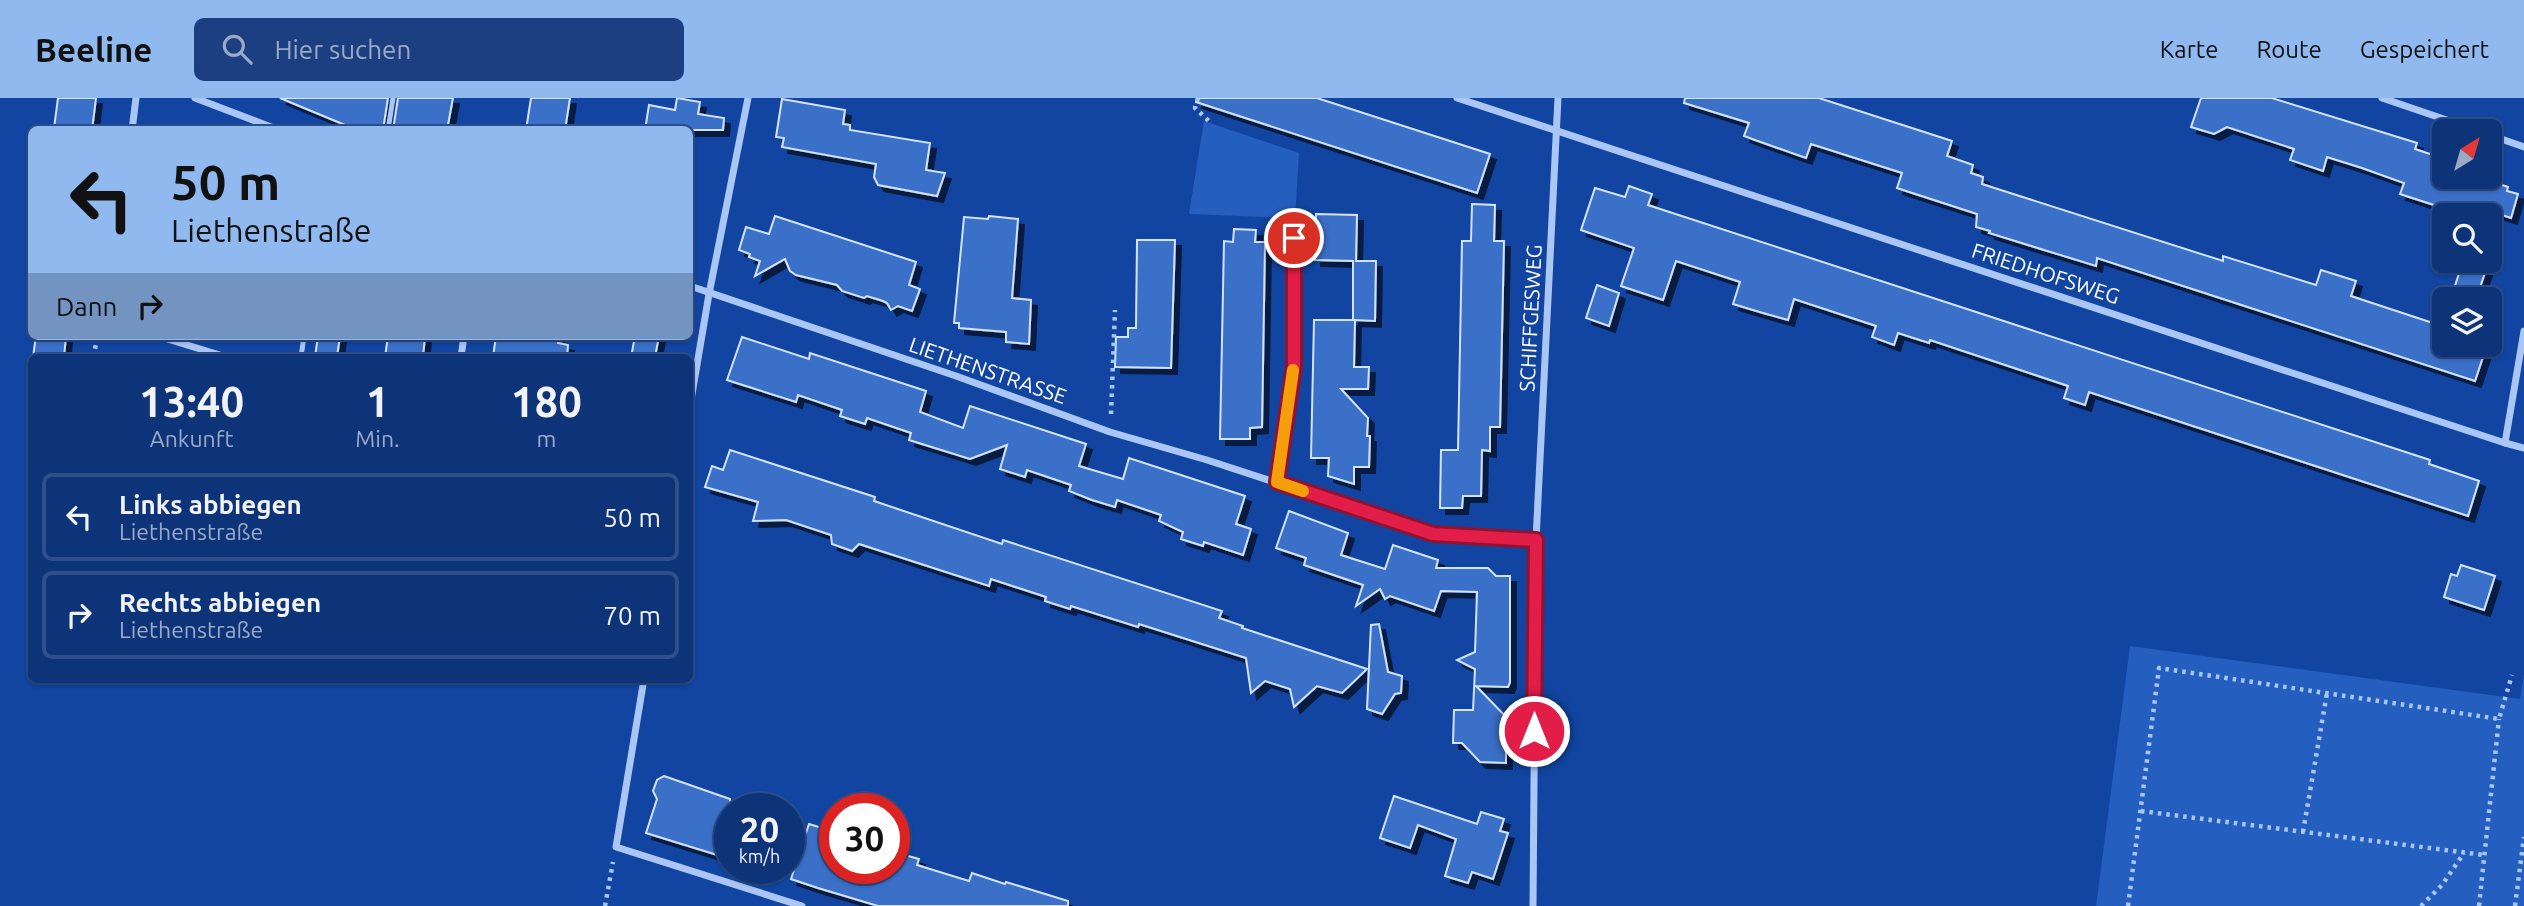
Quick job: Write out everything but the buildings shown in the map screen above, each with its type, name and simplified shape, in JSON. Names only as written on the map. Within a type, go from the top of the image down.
[{"type":"street","points":[[132,126],[136,98]]},
{"type":"street","points":[[195,98],[268,126]]},
{"type":"street","points":[[693,388],[748,98]]},
{"type":"street","name":"FRIEDHOFSWEG","points":[[1457,98],[2524,448]]},
{"type":"street","name":"SCHIFFGESWEG","points":[[1536,540],[1558,98]]},
{"type":"street","points":[[2382,98],[2444,119]]},
{"type":"street","points":[[2502,139],[2524,147]]},
{"type":"street","points":[[1277,482],[1294,366],[1294,238]]},
{"type":"street","name":"LIETHENSTRASSE","points":[[693,287],[956,376],[1110,432],[1277,482],[1433,534],[1536,540]]},
{"type":"street","points":[[2505,443],[2524,331]]},
{"type":"street","points":[[171,340],[216,354]]},
{"type":"street","points":[[1533,906],[1536,540]]},
{"type":"street","points":[[643,683],[617,847],[802,906]]},
{"type":"lane","points":[[389,126],[393,98]]},
{"type":"path","points":[[1198,98],[1195,108],[1212,124]]},
{"type":"path","points":[[1110,432],[1115,310]]},
{"type":"path","points":[[2129,906],[2159,668],[2499,719]]},
{"type":"path","points":[[2479,906],[2499,719],[2512,675]]},
{"type":"path","points":[[2303,832],[2326,693]]},
{"type":"path","points":[[2140,811],[2484,855]]},
{"type":"path","points":[[2515,906],[2524,837]]},
{"type":"path","points":[[605,906],[617,847]]},
{"type":"path","points":[[2421,906],[2442,885],[2464,853]]},
{"type":"shaded area","points":[[1204,121],[1299,153],[1295,218],[1189,214]]},
{"type":"shaded area","points":[[2130,646],[2520,699],[2524,674],[2524,906],[2096,906]]},
{"type":"slow traffic","points":[[1293,370],[1277,482],[1303,491]]},
{"type":"route","points":[[1294,238],[1294,366],[1277,482],[1433,534],[1536,540],[1534,731]]}]
